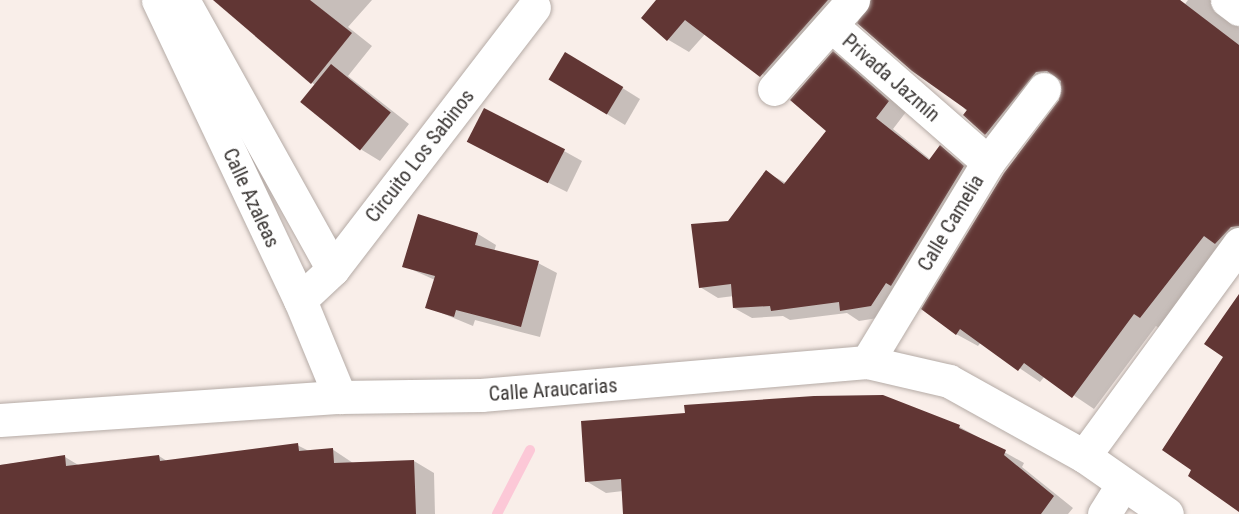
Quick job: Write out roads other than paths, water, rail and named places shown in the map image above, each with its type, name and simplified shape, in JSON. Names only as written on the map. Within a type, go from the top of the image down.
[{"type":"street","name":"Calle Azaleas","points":[[158,0],[300,300],[340,397]]},
{"type":"street","points":[[183,0],[333,269]]},
{"type":"street","points":[[832,27],[854,0]]},
{"type":"street","points":[[1227,0],[1239,9]]},
{"type":"street","name":"Circuito Los Sabinos","points":[[300,300],[333,269],[534,7]]},
{"type":"street","name":"Privada Jazmín","points":[[774,89],[832,27],[988,162]]},
{"type":"street","name":"Calle Camelia","points":[[867,362],[988,162],[1044,89]]},
{"type":"street","points":[[1084,456],[1239,244]]},
{"type":"street","name":"Calle Araucarias","points":[[0,420],[340,397],[481,395],[650,383],[867,362],[949,381],[1084,456],[1122,485],[1167,514]]},
{"type":"street","points":[[1104,514],[1122,485]]},
{"type":"waterway","points":[[497,514],[530,450]]}]
